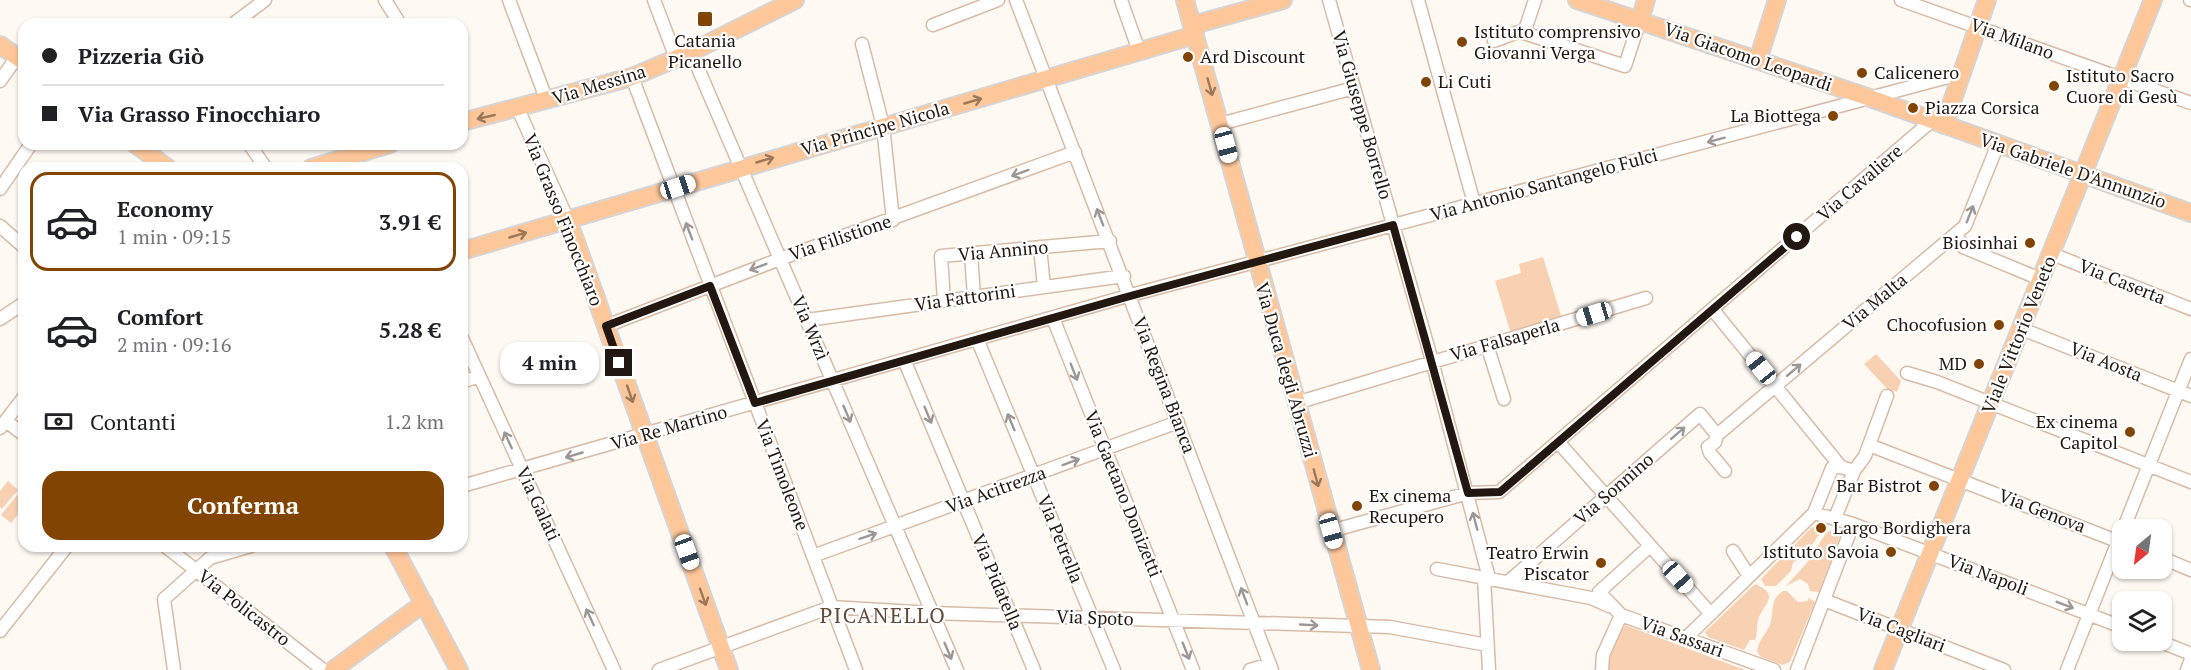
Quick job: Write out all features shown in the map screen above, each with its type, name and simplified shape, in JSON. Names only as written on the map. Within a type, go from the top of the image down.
[{"type":"main road","name":"Via Messina","points":[[468,121],[632,77],[684,55],[795,0]]},
{"type":"main road","name":"Via Duca degli Abruzzi","points":[[1185,0],[1371,670]]},
{"type":"main road","name":"Via Principe Nicola","points":[[468,249],[1188,37],[1200,23],[1282,0]]},
{"type":"main road","name":"Via Giacomo Leopardi","points":[[1577,0],[1639,24],[1758,60],[1842,101],[1873,99]]},
{"type":"main road","points":[[1639,0],[1639,24]]},
{"type":"main road","points":[[1639,24],[1646,0]]},
{"type":"main road","points":[[1758,60],[1777,0]]},
{"type":"main road","points":[[1943,125],[1987,0]]},
{"type":"main road","name":"Viale Vittorio Veneto","points":[[1884,670],[2153,0]]},
{"type":"main road","points":[[0,45],[18,58]]},
{"type":"main road","name":"Via Gabriele D'Annunzio","points":[[1873,99],[2191,213]]},
{"type":"main road","points":[[143,150],[160,162]]},
{"type":"main road","points":[[331,162],[370,150]]},
{"type":"main road","name":"Via Grasso Finocchiaro","points":[[568,220],[729,670]]},
{"type":"main road","points":[[396,552],[459,670]]},
{"type":"main road","points":[[333,670],[424,603]]},
{"type":"street","points":[[241,18],[265,0]]},
{"type":"street","points":[[385,0],[396,18]]},
{"type":"street","points":[[509,0],[547,101]]},
{"type":"street","name":"Via Wrzì","points":[[654,0],[741,167],[957,670]]},
{"type":"street","points":[[933,25],[998,0]]},
{"type":"street","name":"Via Regina Bianca","points":[[1016,0],[1124,276],[1271,667]]},
{"type":"street","points":[[1121,0],[1139,51]]},
{"type":"street","name":"Via Giuseppe Borrello","points":[[1329,0],[1468,493],[1486,578],[1489,670]]},
{"type":"street","points":[[1418,0],[1474,203]]},
{"type":"street","points":[[1524,33],[1534,0]]},
{"type":"street","name":"Via Milano","points":[[1901,0],[2191,103]]},
{"type":"street","points":[[1494,41],[1518,32],[1524,33],[1625,66],[1639,24]]},
{"type":"street","points":[[862,44],[883,126],[892,220]]},
{"type":"street","points":[[0,81],[18,62]]},
{"type":"street","points":[[1873,99],[1963,73]]},
{"type":"street","name":"Via Timoleone","points":[[632,77],[855,670]]},
{"type":"street","points":[[1220,124],[1354,88]]},
{"type":"street","name":"Via Antonio Santangelo Fulci","points":[[1256,262],[1842,101]]},
{"type":"street","name":"Via Grasso Finocchiaro","points":[[518,109],[568,220]]},
{"type":"street","name":"Via Cavaliere","points":[[1331,531],[1468,493],[1500,492],[1914,135],[1943,125]]},
{"type":"street","name":"Via Malta","points":[[1717,435],[1965,226],[1998,144]]},
{"type":"street","name":"Via Filistione","points":[[606,326],[780,259],[1075,152]]},
{"type":"street","points":[[0,189],[18,163]]},
{"type":"street","points":[[0,226],[18,242]]},
{"type":"street","points":[[1956,234],[1963,247],[2034,276]]},
{"type":"street","name":"Via Annino","points":[[944,301],[941,256],[1110,241]]},
{"type":"street","points":[[1040,248],[1044,287]]},
{"type":"street","points":[[971,254],[974,297]]},
{"type":"street","name":"Via Caserta","points":[[2052,254],[2191,309]]},
{"type":"street","name":"Via Re Martino","points":[[468,484],[1256,262]]},
{"type":"street","name":"Via Fattorini","points":[[807,320],[1124,276]]},
{"type":"street","name":"Via Falsaperla","points":[[1296,403],[1646,298]]},
{"type":"street","points":[[0,319],[18,307]]},
{"type":"street","points":[[1713,310],[1837,462],[1854,471]]},
{"type":"street","name":"Via Gaetano Donizetti","points":[[1053,318],[1193,670]]},
{"type":"street","name":"Via Aosta","points":[[2022,329],[2191,396]]},
{"type":"street","name":"Via Petrella","points":[[978,341],[1114,670]]},
{"type":"street","points":[[1487,345],[1504,399]]},
{"type":"street","name":"Via Galati","points":[[468,352],[614,670]]},
{"type":"street","points":[[2127,519],[2191,358]]},
{"type":"street","name":"Via Pidatella","points":[[905,362],[1034,670]]},
{"type":"street","points":[[1907,373],[2191,482]]},
{"type":"street","points":[[468,380],[479,376]]},
{"type":"street","points":[[1835,518],[1854,471],[1872,446],[1887,396]]},
{"type":"street","points":[[18,405],[3,424],[18,432]]},
{"type":"street","name":"Via Sonnino","points":[[1508,582],[1700,414],[1717,435]]},
{"type":"street","name":"Via Acitrezza","points":[[813,556],[1178,422]]},
{"type":"street","points":[[1717,435],[1708,447],[1710,453],[1725,471]]},
{"type":"street","points":[[1559,443],[1708,610]]},
{"type":"street","name":"Via Genova","points":[[1872,446],[2112,533]]},
{"type":"street","points":[[1686,638],[1708,610],[1749,576],[1814,513],[1832,468],[1837,462]]},
{"type":"street","name":"Via Napoli","points":[[1814,513],[1853,524],[2112,623]]},
{"type":"street","points":[[1797,670],[1827,601],[1853,524]]},
{"type":"street","name":"Via Sassari","points":[[1650,546],[1599,592],[1617,611],[1774,670]]},
{"type":"street","points":[[1733,551],[1749,576]]},
{"type":"street","points":[[0,631],[62,552]]},
{"type":"street","name":"Via Policastro","points":[[173,552],[323,670]]},
{"type":"street","points":[[174,670],[164,599],[210,558],[230,552]]},
{"type":"street","points":[[2067,670],[2112,558]]},
{"type":"street","points":[[2172,562],[2191,570]]},
{"type":"street","points":[[1437,569],[1591,598],[1617,611],[1602,670]]},
{"type":"street","name":"Via Cagliari","points":[[1827,601],[2004,670]]},
{"type":"street","points":[[659,670],[831,607]]},
{"type":"street","name":"Via Spoto","points":[[831,607],[1092,619],[1390,627],[1487,645]]},
{"type":"street","points":[[2172,646],[2191,654]]},
{"type":"street","points":[[2187,670],[2191,659]]},
{"type":"street","points":[[1250,670],[1271,667]]},
{"type":"shaded area","points":[[1543,257],[1562,319],[1551,320],[1511,334],[1495,281],[1521,273],[1519,264]]},
{"type":"shaded area","points":[[1876,354],[1901,381],[1897,392],[1894,390],[1892,394],[1864,364]]},
{"type":"shaded area","points":[[8,481],[18,490],[2,509],[0,491]]},
{"type":"shaded area","points":[[17,495],[18,514],[11,523],[1,515]]},
{"type":"shaded area","points":[[1818,526],[1824,528],[1809,549],[1793,563],[1791,571],[1776,586],[1765,586],[1761,579],[1811,528]]},
{"type":"shaded area","points":[[1830,531],[1840,536],[1819,592],[1810,591],[1808,584],[1800,579],[1786,586],[1806,564],[1826,533]]},
{"type":"shaded area","points":[[1755,584],[1767,592],[1769,599],[1759,617],[1755,640],[1750,640],[1744,650],[1708,637],[1705,632]]},
{"type":"shaded area","points":[[1783,591],[1787,591],[1798,602],[1807,601],[1809,598],[1815,602],[1790,662],[1783,665],[1761,657],[1757,652],[1759,643],[1770,625],[1774,601]]},
{"type":"shaded area","points":[[1625,625],[1745,670],[1605,670],[1605,661]]},
{"type":"place","name":"Catania Picanello","points":[[705,19]]},
{"type":"place","name":"Istituto comprensivo Giovanni Verga","points":[[1462,42]]},
{"type":"place","name":"Ard Discount","points":[[1188,57]]},
{"type":"place","name":"Calicenero","points":[[1862,73]]},
{"type":"place","name":"Li Cuti","points":[[1426,82]]},
{"type":"place","name":"Istituto Sacro Cuore di Gesù","points":[[2054,86]]},
{"type":"place","name":"Piazza Corsica","points":[[1913,108]]},
{"type":"place","name":"La Biottega","points":[[1833,116]]},
{"type":"place","name":"Biosinhai","points":[[2030,243]]},
{"type":"place","name":"Chocofusion","points":[[1999,325]]},
{"type":"place","name":"MD","points":[[1979,364]]},
{"type":"place","name":"Ex cinema Capitol","points":[[2130,432]]},
{"type":"place","name":"Bar Bistrot","points":[[1934,486]]},
{"type":"place","name":"Ex cinema Recupero","points":[[1357,506]]},
{"type":"place","name":"Largo Bordighera","points":[[1821,528]]},
{"type":"place","name":"Istituto Savoia","points":[[1891,552]]},
{"type":"place","name":"Teatro Erwin Piscator","points":[[1601,563]]},
{"type":"district","name":"PICANELLO","points":[[883,616]]},
{"type":"route","points":[[619,363],[606,326],[710,286],[755,403],[1123,298],[1393,225],[1468,493],[1500,492],[1797,237]]}]
